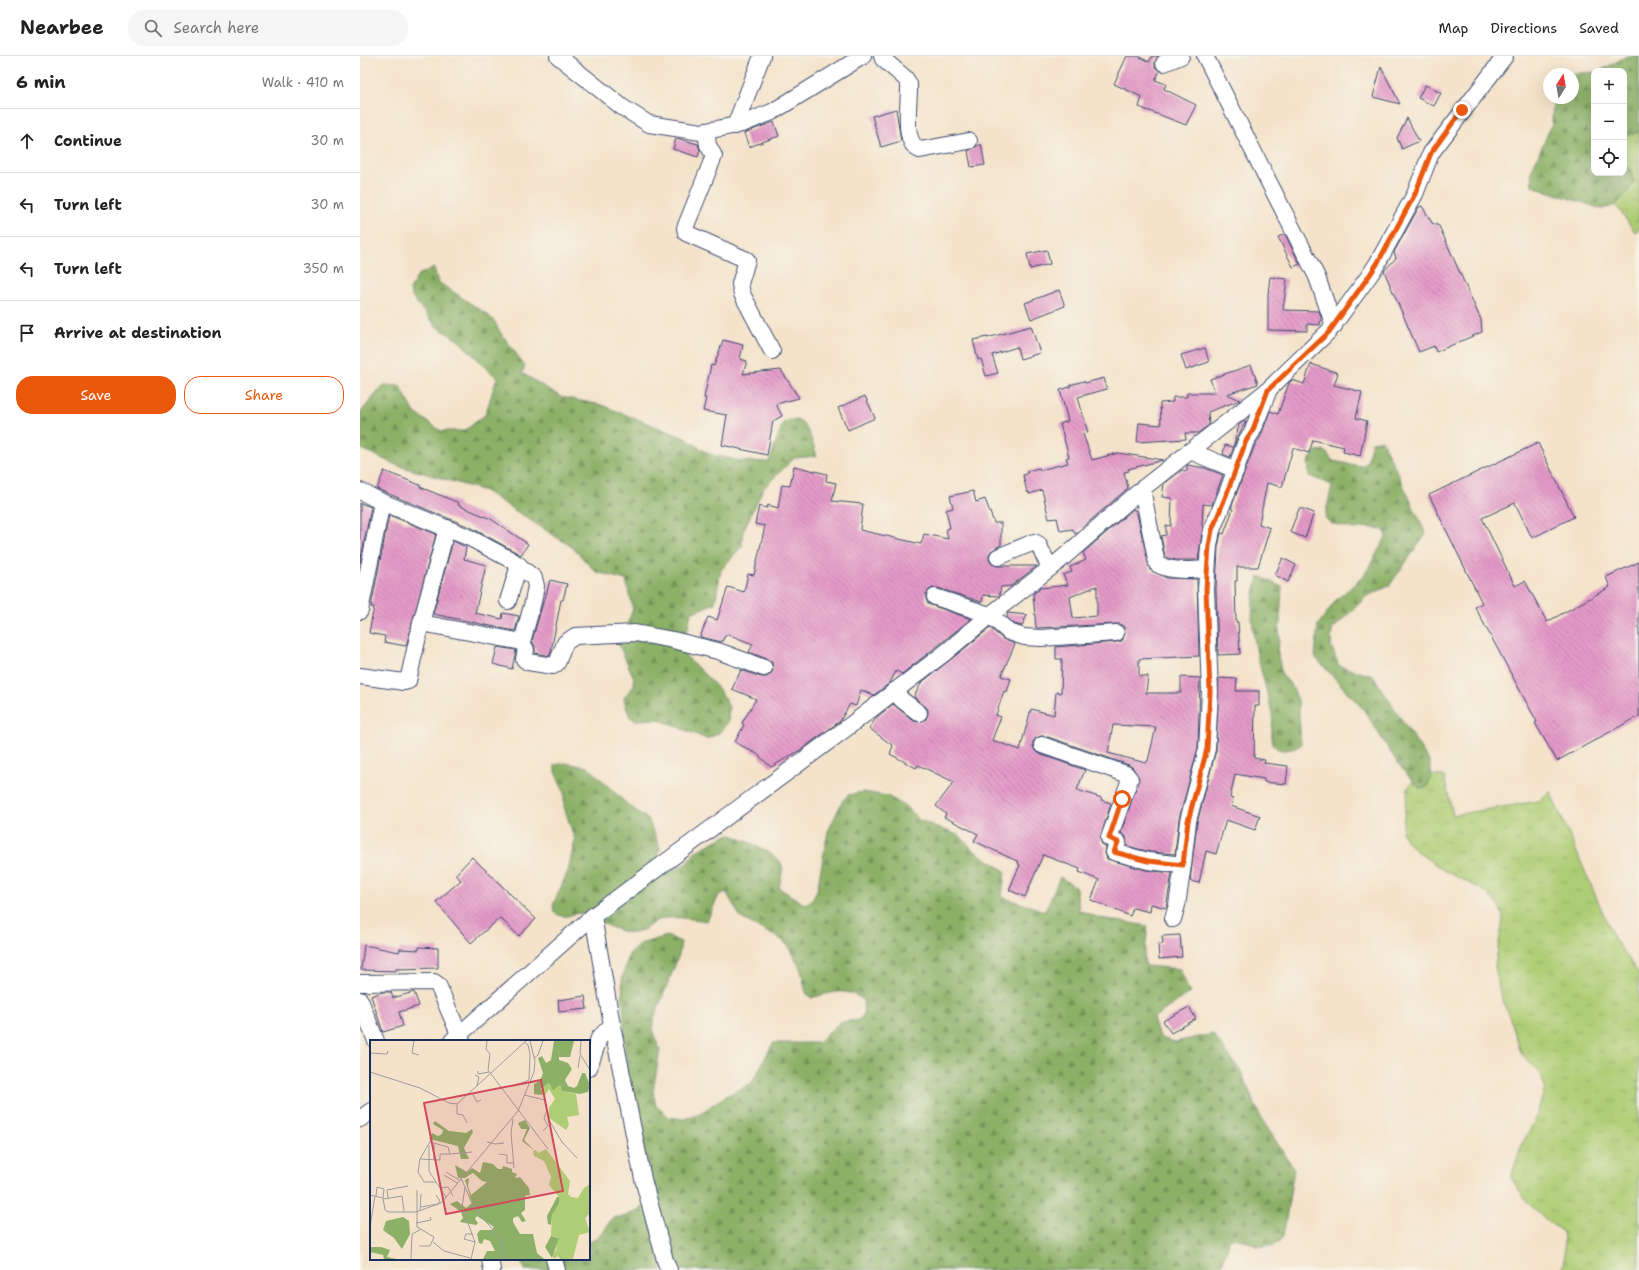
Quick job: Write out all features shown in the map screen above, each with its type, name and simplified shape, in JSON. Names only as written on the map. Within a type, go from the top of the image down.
[{"type":"street","points":[[558,56],[622,107],[649,124],[701,132],[735,126],[772,112],[863,56]]},
{"type":"street","points":[[735,126],[762,56]]},
{"type":"street","points":[[882,56],[883,59],[905,78],[908,84],[908,134],[911,143],[915,148],[920,150],[969,141]]},
{"type":"street","points":[[1164,63],[1181,56]]},
{"type":"street","points":[[1205,56],[1317,277],[1334,326]]},
{"type":"street","points":[[360,983],[434,982],[438,985],[458,1039],[593,916],[850,726],[946,652],[1050,568],[1142,489],[1268,390],[1334,326],[1377,264],[1415,194],[1431,153],[1505,56]]},
{"type":"street","points":[[706,131],[708,145],[714,156],[685,228],[686,233],[747,260],[740,284],[742,294],[772,351]]},
{"type":"street","points":[[1173,919],[1177,905],[1188,821],[1207,749],[1210,692],[1206,589],[1212,530],[1246,441],[1252,432],[1268,390]]},
{"type":"street","points":[[1190,451],[1236,470]]},
{"type":"street","points":[[1142,489],[1157,564],[1163,567],[1193,570],[1207,569]]},
{"type":"street","points":[[360,491],[382,502],[468,537],[519,565],[534,578],[536,586],[534,602],[522,642],[526,650],[524,659],[528,662],[553,666],[557,663],[565,643],[575,636],[635,633],[673,640],[718,651],[764,668]]},
{"type":"street","points":[[360,611],[382,502]]},
{"type":"street","points":[[360,676],[404,682],[408,681],[421,623],[447,528]]},
{"type":"street","points":[[998,557],[1034,542],[1038,544],[1050,568]]},
{"type":"street","points":[[508,601],[519,565]]},
{"type":"street","points":[[935,596],[990,615],[1009,632],[1024,637],[1041,638],[1116,633]]},
{"type":"street","points":[[421,623],[522,642]]},
{"type":"street","points":[[894,691],[902,700],[919,713]]},
{"type":"street","points":[[1042,744],[1129,776],[1130,778],[1109,838],[1118,842],[1114,852],[1148,861],[1183,865]]},
{"type":"street","points":[[593,916],[612,1025],[643,1179],[669,1270]]},
{"type":"street","points":[[360,1000],[376,1040]]},
{"type":"street","points":[[590,1065],[599,1038],[612,1025]]},
{"type":"street","points":[[360,1119],[370,1112]]},
{"type":"street","points":[[490,1260],[492,1270]]},
{"type":"street","points":[[554,1260],[557,1270]]},
{"type":"green space","points":[[1627,56],[1639,56],[1639,132],[1627,135],[1627,68],[1605,68]]},
{"type":"green space","points":[[1591,72],[1591,176],[1627,176],[1627,167],[1631,170],[1634,183],[1616,205],[1602,209],[1532,186],[1531,172],[1552,124],[1553,104],[1579,104],[1579,73]]},
{"type":"green space","points":[[1639,132],[1639,229],[1635,232],[1616,205],[1634,183],[1631,170],[1627,167],[1627,135]]},
{"type":"green space","points":[[434,268],[438,282],[488,315],[495,322],[498,329],[525,366],[522,373],[561,397],[601,405],[685,438],[709,454],[740,461],[769,462],[783,423],[791,420],[797,420],[810,435],[817,456],[794,458],[763,489],[743,531],[742,546],[721,570],[715,603],[691,613],[683,653],[718,688],[729,707],[728,722],[719,733],[707,739],[658,719],[636,720],[630,717],[624,697],[634,686],[634,678],[619,645],[633,609],[626,580],[596,572],[572,547],[485,491],[396,465],[360,448],[360,413],[384,385],[400,386],[415,413],[441,431],[464,431],[485,415],[497,378],[458,340],[436,326],[412,297],[410,290],[418,275]]},
{"type":"green space","points":[[1382,440],[1426,534],[1389,586],[1367,596],[1332,630],[1331,645],[1339,666],[1373,676],[1429,761],[1432,775],[1426,788],[1419,788],[1398,764],[1364,710],[1315,657],[1318,625],[1336,600],[1364,576],[1386,537],[1384,530],[1368,527],[1354,529],[1330,523],[1325,517],[1332,485],[1309,476],[1308,462],[1316,451],[1324,450],[1333,461],[1360,466],[1367,463],[1372,442]]},
{"type":"green space","points":[[1259,576],[1282,587],[1278,655],[1282,675],[1292,686],[1298,700],[1301,745],[1287,750],[1276,748],[1274,745],[1272,734],[1272,714],[1255,645],[1252,611],[1254,593]]},
{"type":"green space","points":[[565,763],[588,767],[628,805],[648,819],[660,848],[658,855],[673,870],[687,863],[696,851],[729,834],[767,851],[780,861],[782,866],[782,874],[779,888],[804,904],[811,901],[817,890],[828,831],[843,800],[848,795],[863,792],[888,796],[909,809],[919,820],[960,836],[973,850],[1005,871],[1002,897],[1045,911],[1060,877],[1076,887],[1079,910],[1100,918],[1148,926],[1144,959],[1146,966],[1180,969],[1190,993],[1153,1018],[1161,1038],[1175,1042],[1213,1034],[1241,1072],[1261,1118],[1294,1169],[1283,1237],[1274,1246],[1257,1246],[1244,1240],[1230,1238],[1221,1270],[524,1270],[521,1260],[590,1260],[590,1242],[603,1233],[612,1218],[626,1216],[657,1200],[626,1074],[622,980],[629,954],[640,944],[667,936],[681,942],[679,955],[653,1021],[654,1036],[660,1049],[653,1092],[656,1106],[669,1117],[683,1119],[698,1115],[724,1097],[752,1083],[773,1043],[818,1043],[840,1022],[859,1020],[864,1014],[863,1000],[850,993],[838,992],[811,998],[806,993],[801,970],[790,948],[782,940],[741,918],[726,892],[719,895],[707,921],[682,918],[658,920],[637,933],[614,928],[582,914],[578,913],[562,916],[554,912],[553,905],[568,871],[575,840],[564,807],[564,792],[555,772],[555,765]]},
{"type":"green space","points":[[1432,775],[1444,776],[1453,815],[1539,801],[1550,791],[1614,938],[1639,974],[1639,1270],[1562,1270],[1565,1254],[1563,1232],[1550,1223],[1528,1203],[1511,1178],[1521,1146],[1535,1120],[1545,1088],[1541,1075],[1521,1053],[1511,1021],[1500,994],[1495,965],[1503,918],[1501,911],[1486,892],[1442,869],[1416,851],[1406,840],[1402,832],[1408,788],[1413,781],[1419,788],[1426,788]]},
{"type":"building","points":[[1127,56],[1138,56],[1149,62],[1152,56],[1158,56],[1155,62],[1155,67],[1160,71],[1155,80],[1166,84],[1164,89],[1196,105],[1186,125],[1139,107],[1142,97],[1114,84]]},
{"type":"building","points":[[1381,67],[1400,104],[1373,97]]},
{"type":"building","points":[[1425,85],[1441,93],[1434,106],[1418,98]]},
{"type":"building","points":[[896,109],[901,141],[881,147],[872,116]]},
{"type":"building","points":[[1407,118],[1419,141],[1402,149],[1397,138]]},
{"type":"building","points":[[774,122],[779,136],[749,147],[744,133]]},
{"type":"building","points":[[676,138],[698,144],[700,150],[698,157],[673,149]]},
{"type":"building","points":[[981,144],[985,165],[971,167],[968,151]]},
{"type":"building","points":[[1422,206],[1432,223],[1439,226],[1481,320],[1482,332],[1436,352],[1434,346],[1419,352],[1384,271],[1396,258],[1394,252],[1419,207]]},
{"type":"building","points":[[1285,234],[1300,264],[1293,267],[1278,237]]},
{"type":"building","points":[[1047,250],[1050,264],[1030,269],[1027,254]]},
{"type":"building","points":[[1270,277],[1287,279],[1283,310],[1319,311],[1321,317],[1320,325],[1307,324],[1307,331],[1268,330],[1268,294]]},
{"type":"building","points":[[1059,290],[1065,306],[1031,319],[1025,303]]},
{"type":"building","points":[[1031,326],[1040,353],[1020,359],[1017,347],[992,355],[998,373],[986,376],[981,359],[978,360],[973,340],[987,338]]},
{"type":"building","points":[[723,340],[743,345],[740,359],[747,361],[743,374],[781,370],[799,398],[776,404],[782,416],[773,421],[767,455],[722,445],[727,415],[703,411],[706,398],[704,398],[711,365],[714,366]]},
{"type":"building","points":[[1205,348],[1209,362],[1186,370],[1181,355]]},
{"type":"building","points":[[1311,364],[1338,373],[1334,385],[1362,392],[1356,418],[1367,421],[1360,456],[1343,452],[1344,447],[1313,440],[1309,453],[1293,448],[1282,487],[1267,483],[1259,524],[1270,528],[1258,567],[1237,567],[1237,581],[1235,581],[1236,622],[1238,622],[1240,654],[1218,655],[1216,589],[1218,547],[1221,533],[1224,534],[1233,509],[1231,508],[1255,445],[1261,436],[1270,411],[1278,414],[1289,383],[1292,380],[1304,384]]},
{"type":"building","points":[[1251,365],[1258,384],[1227,394],[1240,400],[1208,412],[1209,425],[1198,433],[1185,433],[1186,439],[1137,442],[1139,423],[1161,425],[1160,403],[1173,402],[1173,397],[1187,397],[1187,393],[1215,393],[1210,379]]},
{"type":"building","points":[[1104,378],[1107,389],[1078,397],[1088,433],[1083,434],[1092,460],[1118,453],[1163,460],[1128,469],[1129,471],[1124,472],[1128,488],[1075,534],[1073,529],[1060,531],[1057,518],[1049,519],[1042,490],[1029,494],[1029,492],[1027,492],[1023,475],[1027,474],[1027,471],[1039,468],[1040,470],[1068,463],[1066,458],[1069,457],[1060,424],[1068,421],[1060,390],[1084,381],[1085,383]]},
{"type":"building","points":[[865,396],[875,418],[848,430],[838,408]]},
{"type":"building","points":[[1246,421],[1237,438],[1230,457],[1223,454],[1225,445],[1233,447],[1239,425]]},
{"type":"building","points":[[1538,443],[1574,517],[1532,538],[1515,503],[1482,518],[1515,586],[1525,581],[1547,622],[1610,587],[1606,577],[1639,562],[1639,716],[1557,761],[1535,723],[1537,722],[1475,607],[1482,603],[1429,495]]},
{"type":"building","points":[[1187,465],[1205,468],[1223,475],[1212,505],[1203,504],[1203,526],[1198,560],[1176,560],[1165,557],[1161,536],[1166,535],[1166,525],[1171,526],[1172,498],[1162,497],[1164,484],[1182,470],[1187,471]]},
{"type":"building","points":[[794,466],[827,474],[826,481],[836,483],[832,501],[863,504],[860,530],[921,544],[924,534],[948,539],[946,529],[950,528],[946,510],[953,508],[950,496],[973,491],[976,502],[985,499],[994,523],[1001,523],[1001,545],[991,551],[989,555],[989,560],[992,564],[997,566],[1037,566],[1011,586],[1001,587],[999,596],[983,595],[982,602],[938,588],[929,590],[926,594],[928,604],[971,619],[902,674],[896,671],[890,683],[874,695],[861,690],[856,706],[850,704],[840,721],[802,749],[771,767],[757,754],[735,742],[744,725],[742,723],[756,699],[732,689],[741,670],[761,677],[766,677],[773,671],[772,662],[749,652],[753,644],[727,634],[722,642],[700,637],[708,617],[717,620],[728,587],[744,592],[748,574],[754,575],[765,526],[755,524],[759,506],[767,508],[768,505],[778,508],[782,485],[790,486]]},
{"type":"building","points":[[384,471],[420,485],[420,487],[459,503],[458,505],[491,519],[528,544],[521,555],[472,528],[377,489]]},
{"type":"building","points":[[360,503],[371,507],[360,563]]},
{"type":"building","points":[[1133,509],[1136,510],[1150,570],[1167,578],[1197,579],[1199,656],[1139,659],[1139,676],[1148,676],[1146,693],[1181,693],[1181,677],[1200,678],[1198,748],[1179,819],[1175,854],[1150,852],[1127,846],[1126,837],[1121,833],[1139,778],[1133,768],[1129,765],[1045,736],[1036,738],[1033,742],[1035,751],[1039,754],[1085,770],[1077,790],[1102,798],[1101,800],[1111,803],[1100,839],[1102,844],[1106,847],[1105,853],[1107,859],[1146,870],[1172,873],[1166,908],[1151,904],[1150,912],[1133,908],[1130,916],[1091,900],[1099,880],[1079,872],[1080,869],[1043,855],[1025,897],[1009,890],[1020,865],[1018,864],[1019,862],[974,841],[978,834],[944,817],[946,814],[936,806],[954,782],[918,765],[916,768],[890,754],[893,746],[869,728],[877,717],[893,704],[914,721],[918,722],[926,719],[928,709],[914,697],[921,683],[990,628],[1003,639],[1015,644],[1001,676],[1011,679],[1007,692],[1004,691],[996,715],[1001,717],[992,740],[1020,750],[1031,709],[1054,715],[1056,692],[1061,693],[1062,659],[1056,659],[1056,647],[1122,641],[1125,633],[1124,627],[1120,624],[1036,628],[1033,594],[1041,588],[1068,585],[1063,575],[1072,572],[1070,567],[1086,560],[1083,553]],"holes":[[[1097,586],[1097,616],[1073,618],[1070,597]],[[1113,725],[1156,727],[1148,761],[1146,763],[1108,753]]]},
{"type":"building","points":[[1299,509],[1304,509],[1314,513],[1305,538],[1290,532]]},
{"type":"building","points":[[389,515],[436,534],[406,646],[384,642],[385,636],[369,633],[374,607],[371,607]]},
{"type":"building","points":[[453,541],[466,547],[464,559],[486,565],[475,613],[502,619],[503,613],[519,616],[515,631],[433,614]]},
{"type":"building","points":[[1283,558],[1296,565],[1288,582],[1275,575]]},
{"type":"building","points":[[550,580],[567,584],[563,600],[561,600],[550,656],[535,653],[535,646],[532,641]]},
{"type":"building","points":[[1008,613],[1027,615],[1022,626],[1014,624],[1007,617]]},
{"type":"building","points":[[497,647],[516,650],[512,669],[493,664]]},
{"type":"building","points":[[1219,678],[1237,679],[1236,691],[1259,691],[1259,706],[1255,706],[1254,758],[1265,760],[1264,763],[1288,766],[1286,784],[1264,782],[1264,779],[1235,774],[1230,798],[1233,799],[1231,806],[1260,816],[1255,830],[1226,820],[1216,854],[1206,851],[1199,883],[1190,881],[1197,823],[1216,750]]},
{"type":"building","points":[[472,857],[536,919],[519,936],[500,918],[471,943],[436,902],[461,880],[455,875]]},
{"type":"building","points":[[1180,935],[1182,957],[1159,959],[1158,944],[1163,944],[1162,936]]},
{"type":"building","points":[[364,945],[399,952],[400,949],[419,950],[419,947],[438,948],[438,968],[396,969],[396,971],[361,970]]},
{"type":"building","points":[[383,992],[391,992],[393,998],[414,992],[419,1006],[399,1012],[403,1026],[383,1032],[371,996]]},
{"type":"building","points":[[585,996],[587,1009],[559,1012],[558,1000]]},
{"type":"building","points":[[1189,1007],[1196,1019],[1171,1033],[1163,1021]]},
{"type":"route","points":[[1122,799],[1109,838],[1118,842],[1114,852],[1148,861],[1183,865],[1188,821],[1207,749],[1210,670],[1206,589],[1209,546],[1212,530],[1246,441],[1252,432],[1268,390],[1329,332],[1369,276],[1410,204],[1422,179],[1431,153],[1462,110]]}]
